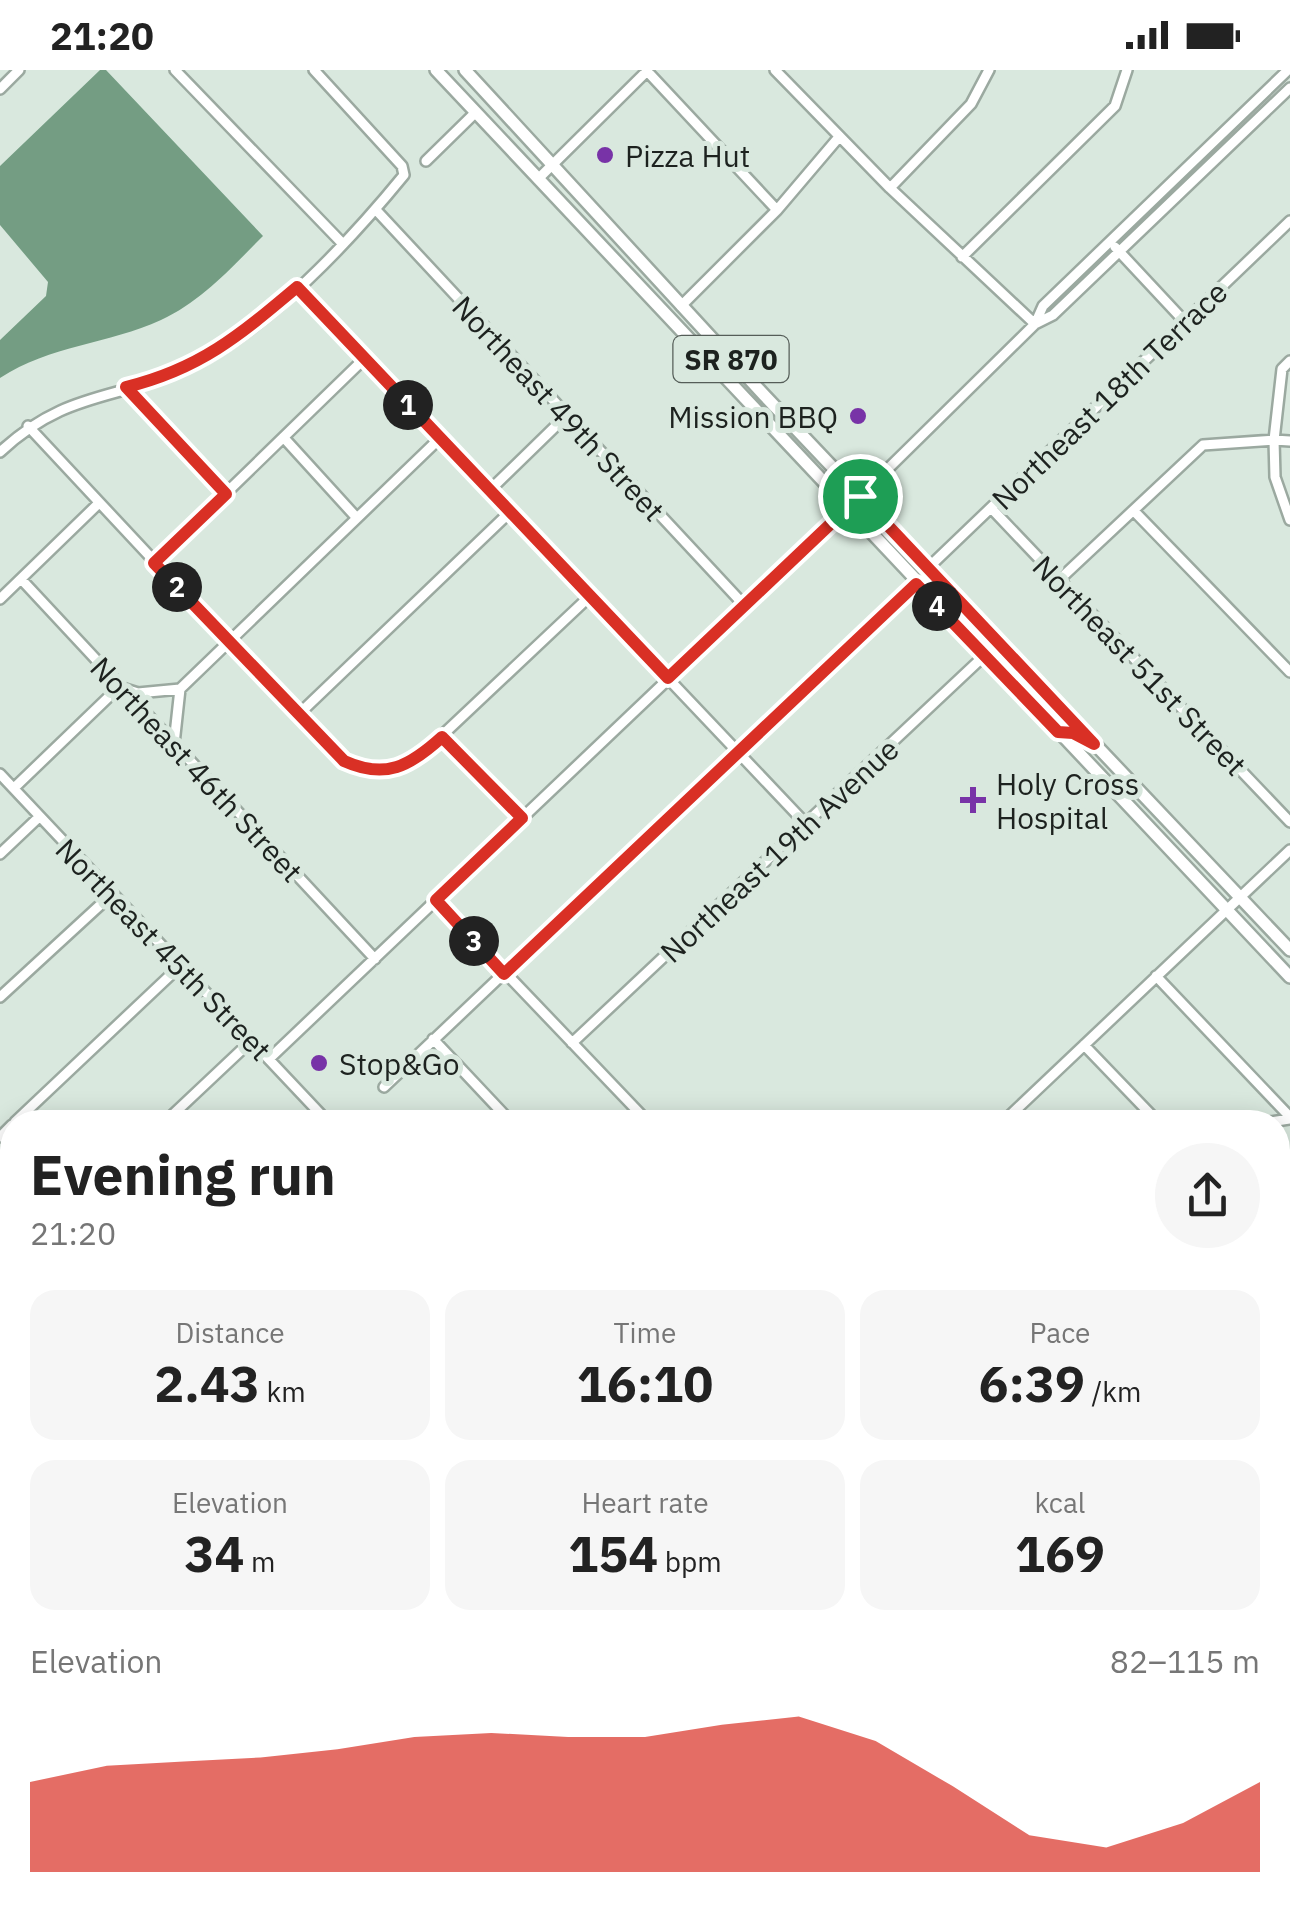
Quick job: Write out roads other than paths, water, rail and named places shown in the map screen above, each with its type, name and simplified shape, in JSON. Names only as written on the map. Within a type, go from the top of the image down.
[{"type":"main road","name":"SR 870","points":[[436,70],[1290,977]]},
{"type":"main road","name":"SR 870","points":[[464,70],[680,306],[1290,950]]},
{"type":"main road","points":[[1058,732],[1073,733],[1094,744]]},
{"type":"street","points":[[0,89],[19,70]]},
{"type":"street","points":[[175,70],[342,242]]},
{"type":"street","points":[[0,452],[28,426],[60,408],[160,379],[229,345],[297,287],[376,210],[404,176],[402,166],[314,70]]},
{"type":"street","points":[[538,179],[647,70],[776,210]]},
{"type":"street","points":[[775,70],[890,188],[1035,324]]},
{"type":"street","points":[[890,188],[971,104],[989,70]]},
{"type":"street","points":[[962,257],[1115,106],[1127,70]]},
{"type":"street","points":[[1035,324],[1043,306],[1288,70]]},
{"type":"street","points":[[269,1059],[847,510],[1035,324],[1053,315],[1290,88]]},
{"type":"street","points":[[426,161],[476,112]]},
{"type":"street","points":[[680,306],[776,210],[839,137]]},
{"type":"street","name":"Northeast 49th Street","points":[[376,210],[744,605]]},
{"type":"street","name":"Northeast 18th Terrace","points":[[928,568],[1290,221]]},
{"type":"street","points":[[1110,242],[1185,322]]},
{"type":"street","points":[[297,287],[807,824]]},
{"type":"street","points":[[154,563],[364,359]]},
{"type":"street","points":[[1290,361],[1282,369],[1274,440],[1275,477],[1290,520]]},
{"type":"street","points":[[126,387],[226,494]]},
{"type":"street","points":[[490,490],[566,416]]},
{"type":"street","points":[[28,426],[298,715],[344,761],[359,768],[396,770],[417,759],[590,596]]},
{"type":"street","points":[[284,438],[356,516]]},
{"type":"street","points":[[174,744],[180,689],[440,438]]},
{"type":"street","points":[[1059,580],[1203,445],[1290,441]]},
{"type":"street","points":[[0,598],[98,504]]},
{"type":"street","name":"Northeast 51st Street","points":[[991,508],[1290,822]]},
{"type":"street","points":[[298,715],[510,512]]},
{"type":"street","points":[[1134,512],[1290,672]]},
{"type":"street","name":"Northeast 46th Street","points":[[21,579],[375,958]]},
{"type":"street","points":[[384,1087],[916,584]]},
{"type":"street","name":"Northeast 19th Avenue","points":[[572,1044],[985,655]]},
{"type":"street","points":[[14,788],[119,687],[138,693],[180,689]]},
{"type":"street","points":[[442,737],[522,818]]},
{"type":"street","name":"Northeast 45th Street","points":[[0,774],[313,1110]]},
{"type":"street","points":[[0,854],[38,818]]},
{"type":"street","points":[[1016,1110],[1290,850]]},
{"type":"street","points":[[0,996],[111,894]]},
{"type":"street","points":[[436,900],[636,1110]]},
{"type":"street","points":[[29,1110],[179,967]]},
{"type":"street","points":[[1156,976],[1282,1110]]},
{"type":"street","points":[[433,1039],[500,1110]]},
{"type":"street","points":[[178,1110],[251,1041]]},
{"type":"street","points":[[1084,1045],[1146,1110]]},
{"type":"place","name":"Pizza Hut","points":[[605,155]]},
{"type":"place","name":"Mission BBQ","points":[[858,416]]},
{"type":"place","name":"Holy Cross Hospital","points":[[973,800]]},
{"type":"place","name":"Stop&Go","points":[[319,1063]]}]
